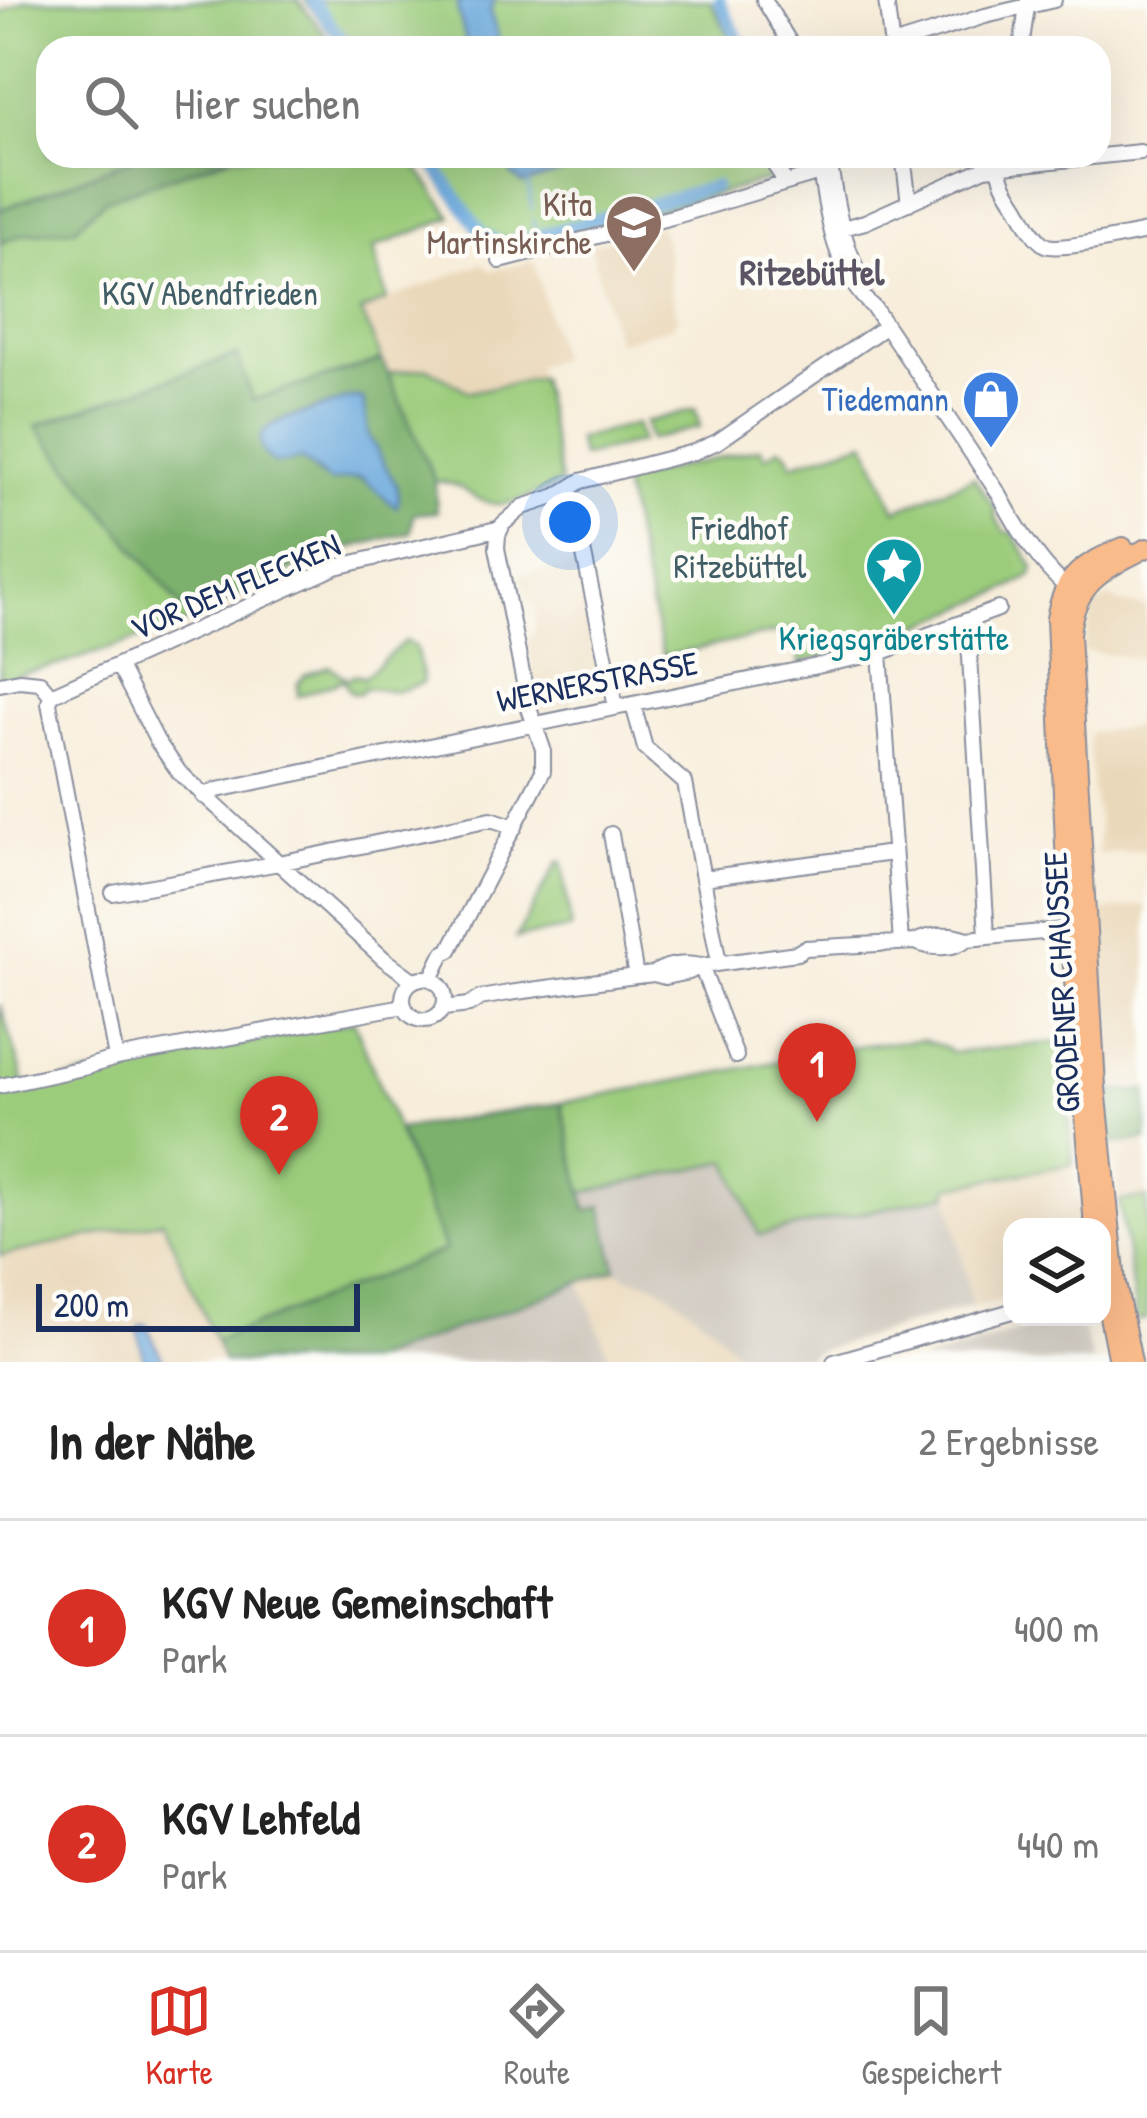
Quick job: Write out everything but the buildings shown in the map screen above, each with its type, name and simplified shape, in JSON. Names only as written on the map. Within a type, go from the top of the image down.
[{"type":"main road","points":[[1072,592],[1084,567],[1147,537]]},
{"type":"main road","points":[[1072,592],[1147,548]]},
{"type":"main road","name":"GRODENER CHAUSSEE","points":[[1072,592],[1059,600],[1056,619],[1064,855],[1078,929],[1096,1087],[1103,1218]]},
{"type":"main road","name":"GRODENER CHAUSSEE","points":[[1078,929],[1093,1218]]},
{"type":"main road","name":"GRODENER CHAUSSEE","points":[[1111,1299],[1132,1362]]},
{"type":"main road","name":"GRODENER CHAUSSEE","points":[[1111,1316],[1118,1362]]},
{"type":"street","points":[[766,0],[787,36]]},
{"type":"street","points":[[886,0],[891,36]]},
{"type":"street","points":[[923,36],[1054,0]]},
{"type":"street","points":[[1023,36],[1028,4]]},
{"type":"street","points":[[1111,154],[1140,152]]},
{"type":"street","points":[[776,168],[786,182]]},
{"type":"street","points":[[500,261],[676,216],[822,168]]},
{"type":"street","points":[[827,168],[836,230],[853,283],[1046,566],[1072,592]]},
{"type":"street","points":[[905,168],[909,203]]},
{"type":"street","points":[[836,230],[865,222],[986,168]]},
{"type":"street","points":[[1001,168],[1010,194],[1046,246],[1064,248],[1147,232]]},
{"type":"street","name":"VOR DEM FLECKEN","points":[[51,695],[336,567],[500,528],[517,510],[557,496],[581,481],[717,442],[886,326]]},
{"type":"street","points":[[570,488],[616,707]]},
{"type":"street","points":[[410,984],[404,1006],[408,1012],[421,1020],[435,1017],[443,954],[450,950],[543,770],[543,749],[497,548],[500,528]]},
{"type":"street","name":"WERNERSTRASSE","points":[[203,796],[880,653],[998,609]]},
{"type":"street","points":[[962,624],[969,641],[987,936]]},
{"type":"street","points":[[880,653],[892,853],[908,943]]},
{"type":"street","points":[[118,665],[166,756],[203,796],[410,984],[469,1006],[480,998],[654,974],[685,963],[701,966],[805,948],[908,943],[958,946],[967,939],[987,936],[1078,929]]},
{"type":"street","points":[[0,684],[40,682],[51,695],[49,703],[99,896],[116,1058]]},
{"type":"street","points":[[633,705],[645,748],[685,783],[719,963]]},
{"type":"street","points":[[99,896],[491,819],[514,827]]},
{"type":"street","points":[[611,833],[636,976]]},
{"type":"street","points":[[704,878],[892,853]]},
{"type":"street","points":[[701,966],[736,1056]]},
{"type":"street","points":[[0,1085],[116,1058],[404,1006]]},
{"type":"street","points":[[834,1362],[1003,1314]]},
{"type":"shaded area","name":"Kita Martinskirche","points":[[661,225],[677,316],[673,326],[617,342],[590,245]]},
{"type":"shaded area","points":[[534,261],[559,358],[536,366],[539,378],[469,392],[428,368],[388,373],[361,310],[482,263],[491,271]]},
{"type":"shaded area","points":[[581,563],[609,690],[573,697],[573,704],[540,711],[528,644],[536,615],[520,575]]},
{"type":"shaded area","points":[[1111,597],[1119,603],[1147,607],[1147,660],[1083,651],[1093,607]]},
{"type":"shaded area","points":[[1146,670],[1147,849],[1098,854],[1089,733],[1135,726]]},
{"type":"shaded area","points":[[1147,905],[1147,1090],[1113,1092],[1105,1081],[1097,912]]},
{"type":"shaded area","points":[[1147,1140],[1147,1198],[1119,1201],[1111,1144]]},
{"type":"shaded area","points":[[728,1161],[759,1235],[949,1194],[972,1306],[818,1351],[801,1362],[745,1362],[679,1300],[655,1283],[627,1277],[616,1269],[602,1207],[587,1212],[582,1193]]},
{"type":"shaded area","points":[[1073,1164],[1082,1218],[1003,1218],[1003,1299],[972,1308],[947,1187]]},
{"type":"shaded area","points":[[163,1221],[223,1362],[0,1362],[0,1256]]},
{"type":"shaded area","points":[[616,1269],[627,1277],[655,1283],[679,1300],[745,1362],[611,1362],[580,1282]]},
{"type":"shaded area","points":[[580,1282],[611,1362],[368,1362],[464,1324]]},
{"type":"shaded area","points":[[1037,1326],[1083,1326],[1093,1362],[918,1362]]},
{"type":"green space","points":[[26,0],[298,0],[326,36],[36,36],[36,168],[108,168],[0,210],[0,13]]},
{"type":"green space","points":[[305,0],[710,0],[730,36],[334,36]]},
{"type":"green space","points":[[108,168],[197,168],[106,199],[75,228],[24,234],[0,243],[0,210]]},
{"type":"green space","name":"KGV Abendfrieden","points":[[197,168],[417,168],[452,217],[374,248],[387,300],[361,311],[382,360],[253,400],[236,355],[37,426],[193,621],[0,679],[0,243],[24,234],[75,228],[106,199]]},
{"type":"green space","points":[[431,168],[800,171],[503,254],[486,245]]},
{"type":"green space","points":[[237,355],[253,400],[382,360],[435,481],[437,512],[413,514],[411,532],[334,552],[257,584],[193,621],[36,426]],"holes":[[[350,398],[363,399],[368,435],[396,485],[385,499],[363,480],[319,475],[264,431],[278,421]]]},
{"type":"green space","points":[[428,368],[469,392],[539,378],[561,482],[500,504],[435,481],[388,373]]},
{"type":"green space","points":[[695,409],[700,427],[649,440],[645,422]]},
{"type":"green space","points":[[636,424],[641,442],[581,457],[577,439]]},
{"type":"green space","name":"Friedhof Ritzebüttel","points":[[866,441],[896,510],[974,477],[1005,532],[1013,533],[1034,567],[1032,576],[879,643],[799,663],[799,628],[663,656],[622,481],[760,448],[766,457],[780,447],[792,464]]},
{"type":"green space","points":[[405,641],[416,647],[421,684],[398,691],[364,688],[355,694],[343,680],[298,696],[298,683],[305,675],[330,666],[347,679],[363,678]]},
{"type":"green space","points":[[562,862],[571,929],[516,938]]},
{"type":"green space","points":[[0,1004],[24,1089],[354,1021],[445,1250],[215,1341],[163,1221],[0,1256]]},
{"type":"green space","points":[[921,1040],[951,1053],[1062,1042],[1073,1164],[948,1187],[949,1194],[759,1235],[728,1161],[582,1193],[561,1103],[863,1045]]},
{"type":"green space","points":[[1105,1082],[1113,1092],[1147,1090],[1147,1140],[1111,1144]]},
{"type":"green space","points":[[561,1103],[587,1211],[602,1206],[616,1269],[368,1362],[223,1362],[215,1341],[445,1250],[398,1129]]},
{"type":"green space","points":[[1147,1198],[1147,1319],[1137,1321],[1119,1201]]},
{"type":"water","points":[[460,0],[494,0],[490,12],[498,36],[465,36],[457,7]]},
{"type":"water","points":[[509,168],[574,168],[523,184]]},
{"type":"water","points":[[350,398],[363,399],[368,435],[396,485],[396,507],[360,477],[330,482],[301,459],[273,463],[263,451],[260,442],[270,427]]},
{"type":"water","points":[[146,1324],[164,1362],[145,1362],[138,1334],[140,1325]]},
{"type":"waterway","points":[[312,0],[340,36]]},
{"type":"waterway","points":[[719,0],[737,36]]},
{"type":"waterway","points":[[436,168],[482,233],[503,245],[715,186]]},
{"type":"waterway","points":[[528,183],[532,209]]},
{"type":"waterway","points":[[533,220],[536,237]]},
{"type":"place","name":"Kita Martinskirche","points":[[634,274]]},
{"type":"place","name":"Tiedemann","points":[[991,450]]},
{"type":"place","name":"Kriegsgräberstätte","points":[[894,617]]},
{"type":"place","name":"KGV Neue Gemeinschaft","points":[[817,1122]]},
{"type":"place","name":"KGV Lehfeld","points":[[279,1175]]},
{"type":"district","name":"Ritzebüttel","points":[[812,272]]}]
